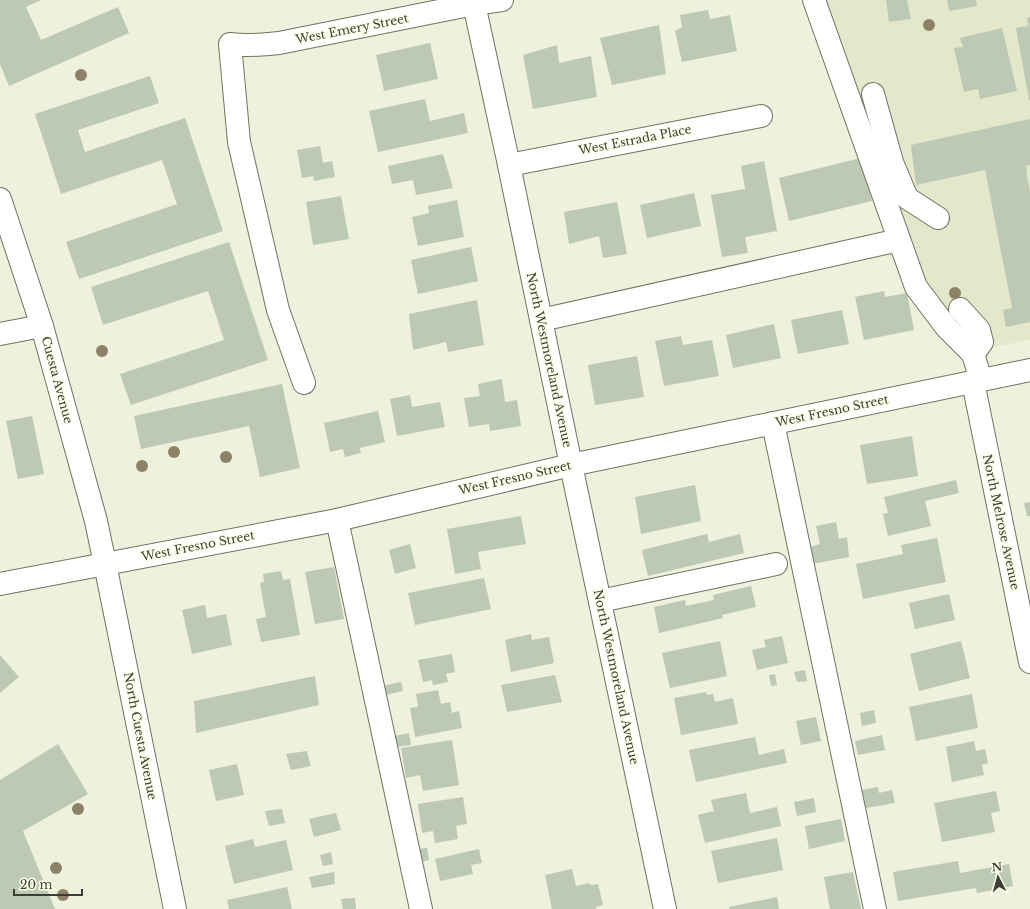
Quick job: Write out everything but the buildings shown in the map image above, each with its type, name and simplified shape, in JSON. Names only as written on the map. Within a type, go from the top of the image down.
[{"type":"street","name":"West Emery Street","points":[[304,383],[278,310],[239,142],[230,44],[256,45],[279,43],[473,2],[502,0]]},
{"type":"street","points":[[814,0],[916,287],[947,328],[972,354],[982,342],[979,330],[960,309]]},
{"type":"street","name":"North Westmoreland Avenue","points":[[473,2],[509,165],[570,465],[665,909]]},
{"type":"street","points":[[872,94],[892,162],[907,198],[938,218]]},
{"type":"street","name":"West Estrada Place","points":[[509,165],[761,116]]},
{"type":"street","name":"Cuesta Avenue","points":[[0,200],[42,326],[96,521],[105,564]]},
{"type":"street","points":[[541,320],[899,240]]},
{"type":"street","points":[[0,334],[42,326]]},
{"type":"street","name":"North Melrose Avenue","points":[[972,354],[1030,662]]},
{"type":"street","name":"West Fresno Street","points":[[0,584],[337,520],[570,465],[1030,370]]},
{"type":"street","points":[[773,423],[875,909]]},
{"type":"street","points":[[337,520],[421,909]]},
{"type":"street","name":"North Cuesta Avenue","points":[[105,564],[175,909]]},
{"type":"street","points":[[600,601],[776,564]]},
{"type":"shaded area","points":[[818,0],[1030,0],[1030,340],[972,351],[929,289]]}]
